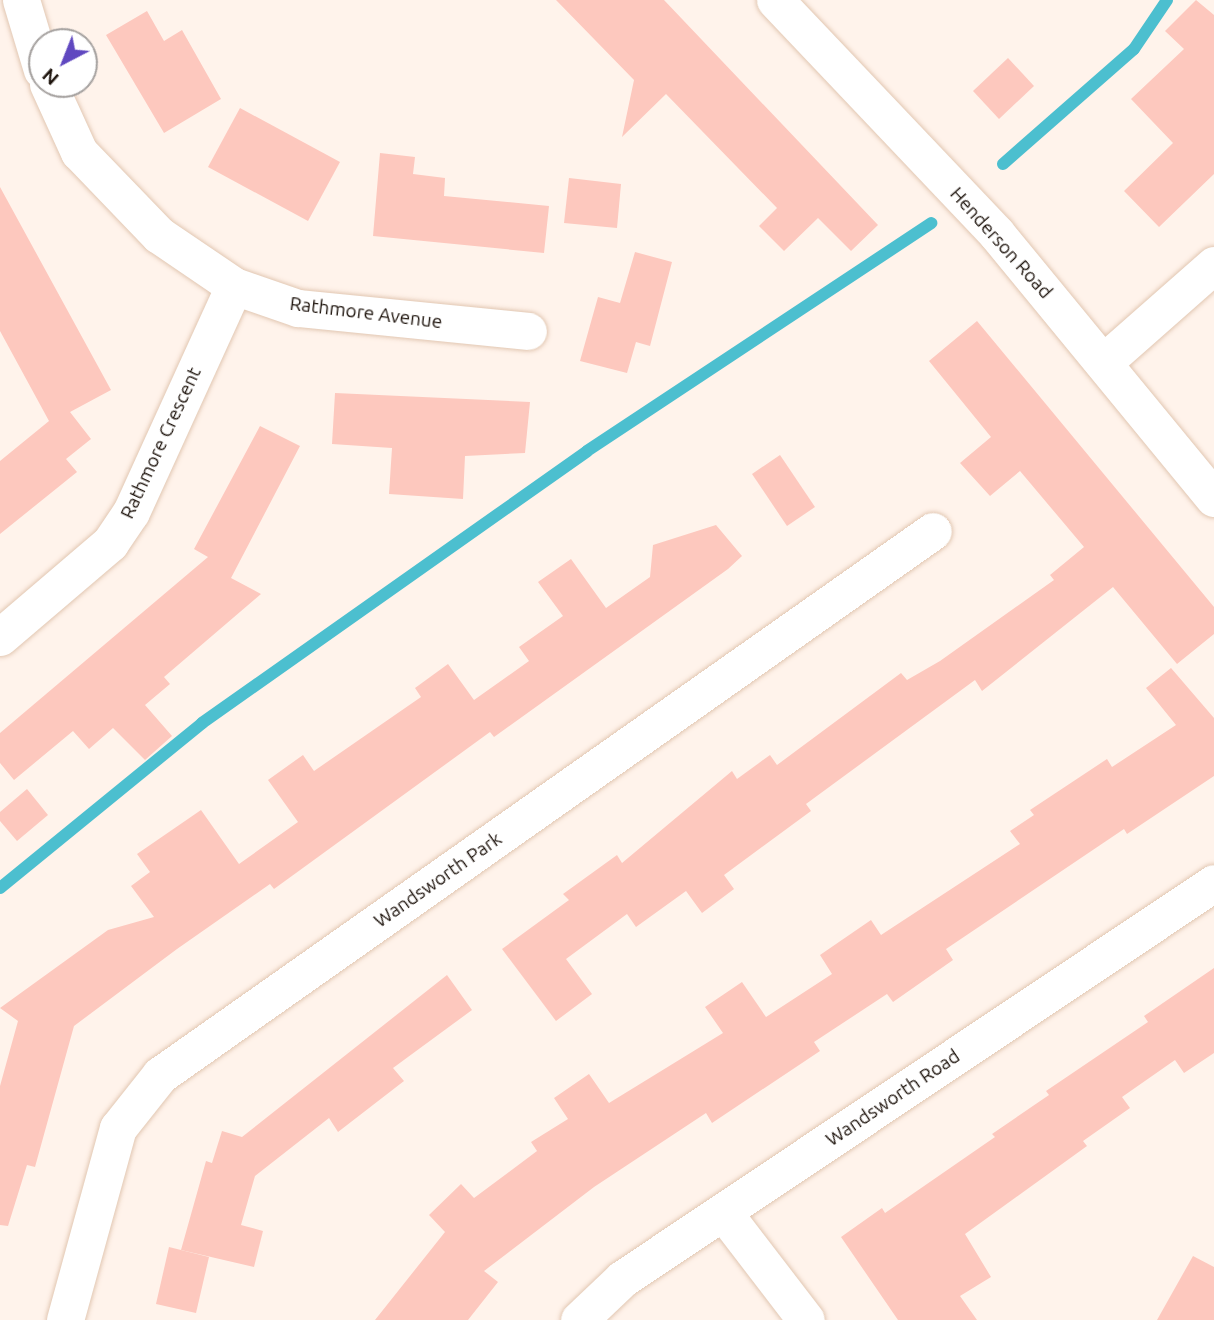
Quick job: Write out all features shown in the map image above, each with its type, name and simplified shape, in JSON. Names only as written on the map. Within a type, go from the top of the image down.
[{"type":"street","points":[[21,0],[29,28]]},
{"type":"street","name":"Henderson Road","points":[[775,0],[996,233],[1105,361],[1214,498]]},
{"type":"street","name":"Rathmore Avenue","points":[[54,98],[79,152],[159,235],[234,286],[298,309],[528,331]]},
{"type":"street","points":[[1105,361],[1214,265]]},
{"type":"street","name":"Rathmore Crescent","points":[[0,637],[110,543],[131,512],[234,286]]},
{"type":"street","name":"Wandsworth Park","points":[[65,1320],[118,1128],[160,1075],[933,531]]},
{"type":"street","name":"Wandsworth Road","points":[[579,1320],[622,1279],[1214,883]]},
{"type":"street","points":[[723,1212],[806,1320]]},
{"type":"building","points":[[556,0],[664,0],[878,225],[851,251],[818,218],[784,251],[759,226],[777,208],[666,94],[622,137],[634,80]]},
{"type":"building","points":[[1196,0],[1214,15],[1214,174],[1159,227],[1124,191],[1173,143],[1131,99],[1184,49],[1165,31]]},
{"type":"building","points":[[147,11],[164,41],[182,30],[221,99],[164,133],[106,35]]},
{"type":"building","points":[[1008,58],[1034,86],[999,119],[973,91]]},
{"type":"building","points":[[240,108],[340,162],[308,221],[208,167]]},
{"type":"building","points":[[380,153],[415,157],[413,174],[445,178],[444,196],[549,206],[544,253],[373,236]]},
{"type":"building","points":[[569,178],[621,184],[617,228],[564,223]]},
{"type":"building","points":[[0,187],[111,390],[70,412],[91,439],[66,459],[77,472],[0,534],[0,461],[49,421],[0,331]]},
{"type":"building","points":[[635,252],[672,262],[650,346],[636,342],[627,373],[580,361],[598,297],[620,303]]},
{"type":"building","points":[[977,321],[1214,607],[1214,634],[1177,664],[1113,587],[982,691],[975,680],[806,804],[811,811],[724,875],[734,889],[702,913],[686,891],[636,927],[627,914],[566,959],[592,994],[556,1021],[502,949],[569,900],[563,894],[617,855],[622,863],[732,771],[737,779],[770,755],[777,765],[901,673],[907,680],[940,661],[1054,580],[1050,575],[1084,547],[1020,471],[990,496],[960,463],[991,437],[929,361]]},
{"type":"building","points":[[335,393],[530,402],[525,453],[465,456],[463,499],[389,494],[392,448],[332,444]]},
{"type":"building","points":[[260,426],[300,446],[231,578],[261,594],[164,677],[170,684],[145,705],[172,736],[145,760],[113,728],[89,749],[73,731],[14,780],[0,763],[0,733],[208,557],[194,549]]},
{"type":"building","points":[[780,455],[815,507],[787,526],[752,474]]},
{"type":"building","points":[[716,525],[742,556],[728,569],[494,737],[490,732],[274,889],[270,884],[74,1026],[35,1167],[27,1165],[8,1226],[0,1225],[0,1086],[18,1021],[0,1008],[108,930],[154,917],[131,886],[150,872],[137,854],[201,810],[239,864],[298,822],[268,780],[303,755],[314,771],[421,697],[415,688],[448,664],[474,700],[529,661],[519,647],[563,616],[538,582],[571,559],[606,608],[650,577],[653,545]]},
{"type":"building","points":[[1171,668],[1214,718],[1214,776],[1127,834],[1124,829],[946,949],[953,960],[893,1002],[887,994],[814,1042],[820,1051],[712,1123],[706,1113],[594,1187],[484,1271],[498,1282],[468,1320],[375,1320],[445,1232],[429,1215],[461,1184],[474,1198],[537,1151],[531,1142],[568,1119],[554,1098],[589,1074],[609,1103],[723,1033],[705,1007],[742,982],[766,1017],[832,974],[820,955],[871,920],[881,935],[1020,844],[1010,831],[1034,815],[1030,810],[1107,759],[1112,767],[1176,725],[1146,688]]},
{"type":"building","points":[[27,789],[48,815],[17,841],[0,821],[0,812]]},
{"type":"building","points":[[1214,968],[1214,1053],[1184,1073],[1175,1060],[1122,1097],[1130,1108],[1083,1141],[1087,1146],[965,1234],[991,1277],[960,1296],[977,1320],[898,1320],[841,1237],[882,1208],[885,1213],[995,1137],[992,1134],[1049,1095],[1046,1091],[1148,1022],[1144,1016]]},
{"type":"building","points":[[447,975],[472,1010],[393,1068],[404,1081],[338,1132],[329,1118],[255,1176],[241,1225],[263,1231],[254,1267],[181,1250],[206,1161],[212,1163],[222,1131],[242,1137]]},
{"type":"building","points":[[169,1247],[209,1257],[196,1313],[156,1304]]},
{"type":"building","points":[[1193,1256],[1214,1267],[1214,1320],[1157,1320]]},
{"type":"waterway","points":[[1003,164],[1134,49],[1167,0]]},
{"type":"waterway","points":[[0,888],[202,723],[587,451],[931,223]]}]
